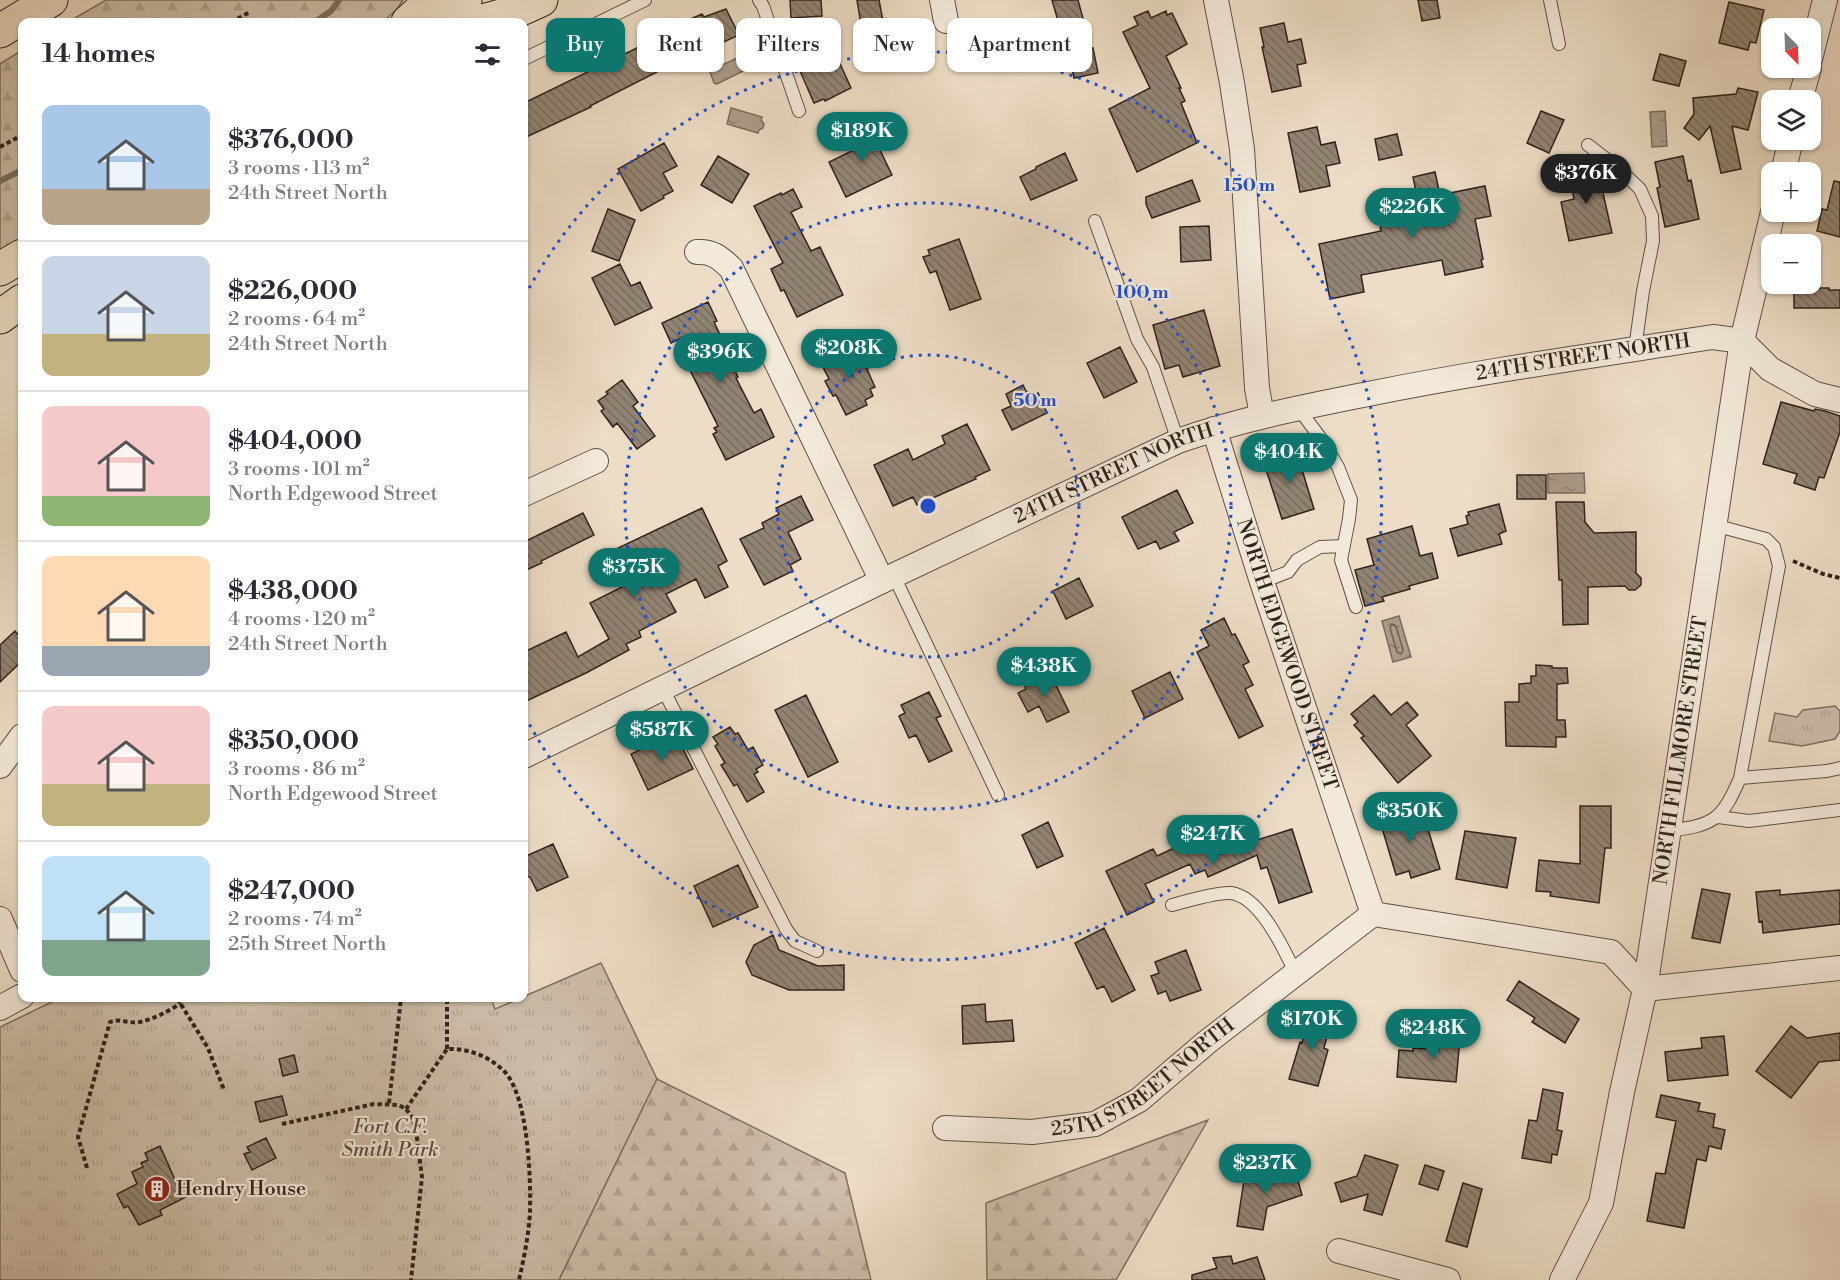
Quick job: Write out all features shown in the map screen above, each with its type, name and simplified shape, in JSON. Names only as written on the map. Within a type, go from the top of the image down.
[{"type":"main road","points":[[21,18],[51,0]]},
{"type":"main road","points":[[397,18],[413,0]]},
{"type":"main road","points":[[412,18],[432,0]]},
{"type":"main road","points":[[450,18],[465,0]]},
{"type":"main road","points":[[494,18],[512,13],[541,0]]},
{"type":"main road","points":[[0,31],[18,20]]},
{"type":"main road","points":[[0,268],[18,258]]},
{"type":"main road","points":[[0,317],[18,304]]},
{"type":"street","points":[[1216,0],[1242,149],[1257,388],[1262,416]]},
{"type":"street","points":[[1820,18],[1825,0]]},
{"type":"street","name":"NORTH FILLMORE STREET","points":[[1562,1280],[1601,1203],[1645,989],[1742,341],[1771,222]]},
{"type":"street","points":[[697,252],[707,251],[717,255],[731,268],[888,579]]},
{"type":"street","name":"24TH STREET NORTH","points":[[528,754],[1178,441],[1262,416],[1403,387],[1713,337],[1742,341]]},
{"type":"street","points":[[1742,341],[1770,369],[1815,394],[1840,400]]},
{"type":"street","name":"NORTH EDGEWOOD STREET","points":[[1214,429],[1262,582],[1373,914]]},
{"type":"street","points":[[528,492],[596,460]]},
{"type":"street","points":[[0,766],[18,741]]},
{"type":"street","points":[[1373,914],[1611,952],[1645,989],[1840,968]]},
{"type":"street","name":"25TH STREET NORTH","points":[[945,1128],[1032,1132],[1095,1124],[1139,1100],[1207,1042],[1373,914]]},
{"type":"street","points":[[0,919],[18,961]]},
{"type":"street","points":[[0,1008],[18,998]]},
{"type":"street","points":[[1339,1251],[1448,1280]]},
{"type":"lane","points":[[528,57],[621,5],[645,0]]},
{"type":"lane","points":[[759,0],[800,111]]},
{"type":"lane","points":[[1550,0],[1559,44]]},
{"type":"lane","points":[[1588,146],[1619,169],[1640,189],[1652,216],[1653,242],[1635,349]]},
{"type":"lane","points":[[1095,221],[1137,339],[1153,367],[1178,441]]},
{"type":"lane","points":[[1298,408],[1322,440],[1338,467],[1351,500],[1341,560],[1356,607]]},
{"type":"lane","points":[[1668,831],[1697,827],[1718,817],[1730,801],[1740,778],[1779,566],[1774,547],[1766,539],[1714,525]]},
{"type":"lane","points":[[1262,582],[1288,572],[1297,560],[1320,547],[1344,546]]},
{"type":"lane","points":[[888,579],[998,795]]},
{"type":"lane","points":[[663,689],[786,929],[795,941],[817,951]]},
{"type":"lane","points":[[1740,778],[1840,768]]},
{"type":"lane","points":[[1718,817],[1749,821],[1840,810]]},
{"type":"lane","points":[[1172,905],[1193,898],[1232,893],[1248,901],[1263,915],[1296,974]]},
{"type":"path","points":[[239,18],[250,12]]},
{"type":"path","points":[[0,147],[18,137]]},
{"type":"path","points":[[1777,558],[1793,561],[1822,574],[1840,578]]},
{"type":"path","points":[[389,1103],[401,1002]]},
{"type":"path","points":[[406,1109],[447,1049],[447,1002]]},
{"type":"path","points":[[87,1168],[78,1137],[110,1022],[118,1019],[138,1022],[169,1011],[181,1004],[208,1048],[224,1090]]},
{"type":"path","points":[[447,1049],[457,1048],[481,1054],[506,1073],[517,1094],[524,1121],[530,1212],[524,1261],[519,1280]]},
{"type":"path","points":[[282,1124],[374,1104],[399,1104],[406,1109],[412,1117],[416,1130],[422,1177],[411,1280]]},
{"type":"green space","points":[[106,0],[403,0],[387,18],[75,18]]},
{"type":"green space","points":[[18,53],[18,247],[0,257],[0,64]]},
{"type":"green space","points":[[1835,706],[1840,711],[1840,731],[1835,739],[1802,746],[1769,741],[1775,713],[1797,717],[1803,710]]},
{"type":"green space","name":"Fort C.F. Smith Park","points":[[601,963],[657,1079],[559,1280],[0,1280],[0,1027],[52,1002],[492,1002],[495,1009],[511,1002],[528,1002],[528,995]]},
{"type":"green space","points":[[657,1079],[845,1173],[871,1280],[559,1280]]},
{"type":"green space","points":[[1208,1120],[1116,1280],[987,1280],[986,1203]]},
{"type":"water","points":[[736,58],[736,72],[741,72],[717,84],[714,83],[710,72],[724,72],[724,64]]},
{"type":"water","points":[[731,108],[762,117],[763,128],[758,133],[727,124]]},
{"type":"water","points":[[1665,111],[1667,146],[1652,147],[1650,112]]},
{"type":"water","points":[[1584,473],[1585,493],[1548,493],[1548,474]]},
{"type":"water","points":[[1399,616],[1411,657],[1393,662],[1382,621]]},
{"type":"building","points":[[790,0],[821,0],[822,16],[791,18]]},
{"type":"building","points":[[857,0],[879,0],[882,18],[860,18]]},
{"type":"building","points":[[1052,0],[1078,0],[1083,18],[1057,18]]},
{"type":"building","points":[[1418,0],[1437,0],[1440,18],[1422,21]]},
{"type":"building","points":[[1729,2],[1764,10],[1756,43],[1750,42],[1748,50],[1719,43]]},
{"type":"building","points":[[726,9],[736,29],[736,36],[724,42],[724,18],[693,18],[702,14],[704,17]]},
{"type":"building","points":[[1148,11],[1151,18],[1166,11],[1167,15],[1172,13],[1187,44],[1166,56],[1181,88],[1179,88],[1185,101],[1181,103],[1197,143],[1137,172],[1109,109],[1150,88],[1123,32],[1138,25],[1134,17]]},
{"type":"building","points":[[1284,23],[1288,42],[1301,39],[1306,63],[1297,65],[1301,86],[1272,92],[1260,28]]},
{"type":"building","points":[[637,48],[637,72],[657,72],[591,107],[528,136],[528,101],[588,72],[625,72],[625,54]]},
{"type":"building","points":[[1093,48],[1098,73],[1074,78],[1073,72],[1092,72]]},
{"type":"building","points":[[1660,54],[1686,61],[1679,86],[1653,80]]},
{"type":"building","points":[[841,66],[851,88],[825,101],[824,99],[814,103],[800,72],[841,72]]},
{"type":"building","points":[[1738,88],[1758,92],[1748,130],[1732,126],[1741,169],[1721,173],[1710,126],[1699,140],[1684,128],[1694,114],[1693,98],[1736,94]]},
{"type":"building","points":[[1541,111],[1564,120],[1549,153],[1527,143]]},
{"type":"building","points":[[874,122],[883,141],[877,144],[892,175],[846,197],[829,162],[860,147],[853,132]]},
{"type":"building","points":[[1317,127],[1321,145],[1335,142],[1340,163],[1326,166],[1330,186],[1300,192],[1288,133]]},
{"type":"building","points":[[1397,134],[1402,155],[1379,160],[1375,139]]},
{"type":"building","points":[[664,143],[677,166],[663,173],[673,191],[641,211],[618,169]]},
{"type":"building","points":[[1065,153],[1077,180],[1031,200],[1020,177]]},
{"type":"building","points":[[718,156],[749,174],[732,203],[701,185]]},
{"type":"building","points":[[1683,156],[1688,181],[1691,180],[1699,219],[1665,227],[1657,188],[1660,187],[1655,162]]},
{"type":"building","points":[[1596,162],[1612,233],[1569,241],[1561,202],[1574,199],[1568,168]]},
{"type":"building","points":[[1435,172],[1440,195],[1485,186],[1491,216],[1475,219],[1483,267],[1445,275],[1442,260],[1361,275],[1364,292],[1330,299],[1319,244],[1381,231],[1379,219],[1420,211],[1413,177]]},
{"type":"building","points":[[1192,180],[1200,201],[1152,218],[1146,204],[1146,197]]},
{"type":"building","points":[[1834,181],[1840,182],[1840,237],[1817,231],[1821,222],[1822,209],[1827,210]]},
{"type":"building","points":[[793,189],[802,207],[791,212],[811,251],[820,247],[843,295],[797,317],[771,269],[783,263],[754,206]]},
{"type":"building","points":[[608,209],[635,220],[619,261],[592,251]]},
{"type":"building","points":[[1209,226],[1211,260],[1181,262],[1180,227]]},
{"type":"building","points":[[959,239],[981,299],[950,310],[936,271],[930,273],[923,257],[930,255],[928,250]]},
{"type":"building","points":[[620,264],[631,286],[640,282],[652,308],[615,325],[592,278]]},
{"type":"building","points":[[1821,288],[1840,290],[1840,308],[1794,308],[1794,294],[1821,294]]},
{"type":"building","points":[[708,302],[717,321],[714,322],[722,339],[720,340],[738,377],[736,378],[754,413],[761,409],[774,437],[726,460],[713,434],[717,432],[714,428],[718,426],[691,372],[703,366],[688,335],[671,343],[662,323]]},
{"type":"building","points":[[1204,310],[1220,366],[1183,377],[1179,365],[1165,369],[1153,325]]},
{"type":"building","points":[[857,347],[875,387],[870,389],[873,396],[865,400],[867,405],[846,415],[836,395],[833,396],[825,381],[829,379],[821,363]]},
{"type":"building","points":[[1120,347],[1137,382],[1104,398],[1087,363]]},
{"type":"building","points":[[622,380],[638,402],[633,406],[655,436],[637,449],[617,423],[613,427],[601,411],[604,409],[598,401]]},
{"type":"building","points":[[1023,385],[1029,397],[1038,393],[1047,413],[1012,430],[1002,410],[1011,406],[1006,394]]},
{"type":"building","points":[[1781,402],[1840,416],[1840,432],[1824,478],[1819,477],[1815,490],[1794,483],[1797,474],[1763,464]]},
{"type":"building","points":[[967,424],[990,470],[975,477],[976,479],[917,505],[913,497],[893,506],[874,465],[908,449],[913,460],[945,444],[942,436]]},
{"type":"building","points":[[1296,450],[1314,509],[1282,519],[1263,460]]},
{"type":"building","points":[[1517,475],[1546,475],[1546,499],[1517,499]]},
{"type":"building","points":[[1177,490],[1193,523],[1174,532],[1179,541],[1160,549],[1156,541],[1138,549],[1122,517]]},
{"type":"building","points":[[801,496],[813,520],[788,532],[801,559],[790,565],[793,571],[764,585],[740,539],[764,528],[762,523],[779,514],[776,508]]},
{"type":"building","points":[[1556,502],[1584,502],[1585,522],[1594,533],[1636,532],[1636,573],[1641,578],[1641,585],[1635,590],[1629,590],[1625,586],[1588,587],[1588,624],[1563,625]]},
{"type":"building","points":[[1499,504],[1506,531],[1499,534],[1502,544],[1458,556],[1450,529],[1468,524],[1466,516],[1469,515],[1468,512]]},
{"type":"building","points":[[702,508],[727,561],[718,566],[728,587],[705,598],[696,579],[666,594],[676,612],[639,631],[641,637],[626,644],[629,650],[528,700],[528,650],[566,632],[578,657],[609,639],[590,603],[632,582],[616,549]]},
{"type":"building","points":[[583,513],[594,535],[528,569],[528,540]]},
{"type":"building","points":[[1412,526],[1420,556],[1432,553],[1438,578],[1409,586],[1410,589],[1382,597],[1384,601],[1365,606],[1355,570],[1374,565],[1367,539]]},
{"type":"building","points":[[1079,578],[1093,606],[1066,619],[1053,591]]},
{"type":"building","points":[[1224,618],[1249,662],[1243,665],[1253,685],[1245,689],[1263,726],[1239,738],[1197,652],[1209,646],[1201,630]]},
{"type":"building","points":[[15,631],[18,634],[18,665],[0,682],[0,645]]},
{"type":"building","points":[[1536,665],[1567,668],[1568,683],[1557,684],[1557,720],[1565,720],[1566,737],[1556,737],[1556,747],[1506,746],[1505,702],[1519,702],[1519,684],[1531,683],[1531,676],[1536,676]]},
{"type":"building","points":[[1170,672],[1183,699],[1145,718],[1132,691]]},
{"type":"building","points":[[1040,676],[1043,681],[1052,677],[1069,712],[1047,722],[1039,706],[1028,712],[1018,693],[1026,689],[1024,684]]},
{"type":"building","points":[[929,692],[941,716],[936,718],[952,751],[929,762],[916,735],[909,738],[899,716],[905,713],[901,705]]},
{"type":"building","points":[[806,695],[838,762],[808,777],[775,710]]},
{"type":"building","points":[[1374,695],[1391,715],[1407,702],[1418,715],[1406,725],[1431,756],[1398,783],[1361,738],[1364,736],[1354,725],[1358,722],[1351,714]]},
{"type":"building","points":[[730,727],[735,734],[738,733],[748,750],[753,747],[763,765],[756,769],[758,772],[754,774],[764,792],[747,802],[737,784],[734,786],[721,765],[725,763],[715,746],[718,744],[713,737]]},
{"type":"building","points":[[675,733],[693,769],[648,790],[631,754]]},
{"type":"building","points":[[1406,806],[1408,813],[1422,809],[1440,869],[1411,878],[1409,871],[1396,875],[1380,821],[1392,818],[1390,811]]},
{"type":"building","points":[[1580,806],[1611,806],[1611,848],[1605,848],[1599,903],[1550,896],[1551,892],[1536,891],[1539,860],[1580,864]]},
{"type":"building","points":[[1048,822],[1063,856],[1037,868],[1022,835]]},
{"type":"building","points":[[1221,826],[1232,848],[1292,829],[1312,892],[1279,903],[1267,867],[1261,869],[1257,855],[1208,877],[1205,870],[1195,874],[1190,864],[1145,884],[1154,902],[1127,915],[1106,871],[1153,849],[1157,856]]},
{"type":"building","points":[[1465,831],[1516,838],[1507,888],[1456,879]]},
{"type":"building","points":[[553,844],[568,877],[537,891],[528,876],[528,855]]},
{"type":"building","points":[[738,865],[758,907],[713,927],[694,886]]},
{"type":"building","points":[[1702,889],[1730,894],[1720,943],[1692,938]]},
{"type":"building","points":[[1780,890],[1780,895],[1840,890],[1840,924],[1763,933],[1762,921],[1759,922],[1756,892]]},
{"type":"building","points":[[1104,928],[1135,990],[1112,1002],[1104,986],[1097,989],[1075,943]]},
{"type":"building","points":[[773,935],[779,950],[818,966],[844,965],[844,990],[789,990],[752,975],[746,962],[754,945]]},
{"type":"building","points":[[1186,950],[1201,990],[1170,1001],[1166,991],[1158,994],[1151,976],[1159,973],[1155,962]]},
{"type":"building","points":[[1519,981],[1579,1019],[1565,1043],[1532,1022],[1535,1018],[1507,1000]]},
{"type":"building","points":[[985,1004],[986,1022],[1012,1020],[1014,1041],[963,1044],[962,1006]]},
{"type":"building","points":[[1311,1011],[1332,1017],[1324,1048],[1328,1050],[1318,1086],[1289,1079]]},
{"type":"building","points":[[1791,1026],[1807,1038],[1840,1033],[1840,1060],[1819,1062],[1791,1098],[1756,1071]]},
{"type":"building","points":[[1461,1027],[1456,1082],[1397,1077],[1399,1050],[1413,1051],[1413,1048],[1439,1050],[1441,1030]]},
{"type":"building","points":[[1724,1036],[1728,1075],[1668,1081],[1665,1052],[1702,1048],[1701,1038]]},
{"type":"building","points":[[294,1055],[298,1072],[283,1076],[279,1059]]},
{"type":"building","points":[[1543,1089],[1563,1093],[1557,1130],[1562,1131],[1557,1155],[1552,1154],[1551,1163],[1522,1158],[1529,1120],[1537,1121]]},
{"type":"building","points":[[1661,1095],[1700,1103],[1698,1111],[1715,1114],[1713,1127],[1725,1130],[1721,1149],[1709,1146],[1706,1161],[1697,1159],[1684,1228],[1647,1221],[1656,1173],[1665,1174],[1676,1121],[1656,1117]]},
{"type":"building","points":[[282,1096],[287,1115],[260,1122],[255,1102]]},
{"type":"building","points":[[266,1138],[276,1158],[252,1170],[244,1154],[250,1152],[247,1147]]},
{"type":"building","name":"Hendry House","points":[[160,1146],[176,1182],[183,1179],[190,1195],[160,1210],[162,1215],[139,1225],[128,1206],[124,1208],[117,1194],[137,1184],[132,1172],[143,1167],[141,1163],[148,1160],[145,1153]]},
{"type":"building","points":[[1365,1155],[1398,1165],[1382,1215],[1364,1210],[1368,1194],[1341,1202],[1335,1183],[1357,1176]]},
{"type":"building","points":[[1425,1165],[1444,1171],[1438,1190],[1419,1184]]},
{"type":"building","points":[[1246,1167],[1286,1173],[1295,1170],[1302,1195],[1267,1207],[1263,1230],[1237,1226]]},
{"type":"building","points":[[1463,1183],[1482,1189],[1467,1247],[1446,1241]]},
{"type":"building","points":[[1231,1256],[1233,1264],[1257,1257],[1265,1280],[1192,1280],[1192,1275],[1217,1268],[1213,1258]]},
{"type":"waterway","points":[[321,18],[331,11],[339,0]]},
{"type":"waterway","points":[[0,181],[18,172]]},
{"type":"place","name":"Hendry House","points":[[157,1189]]}]
